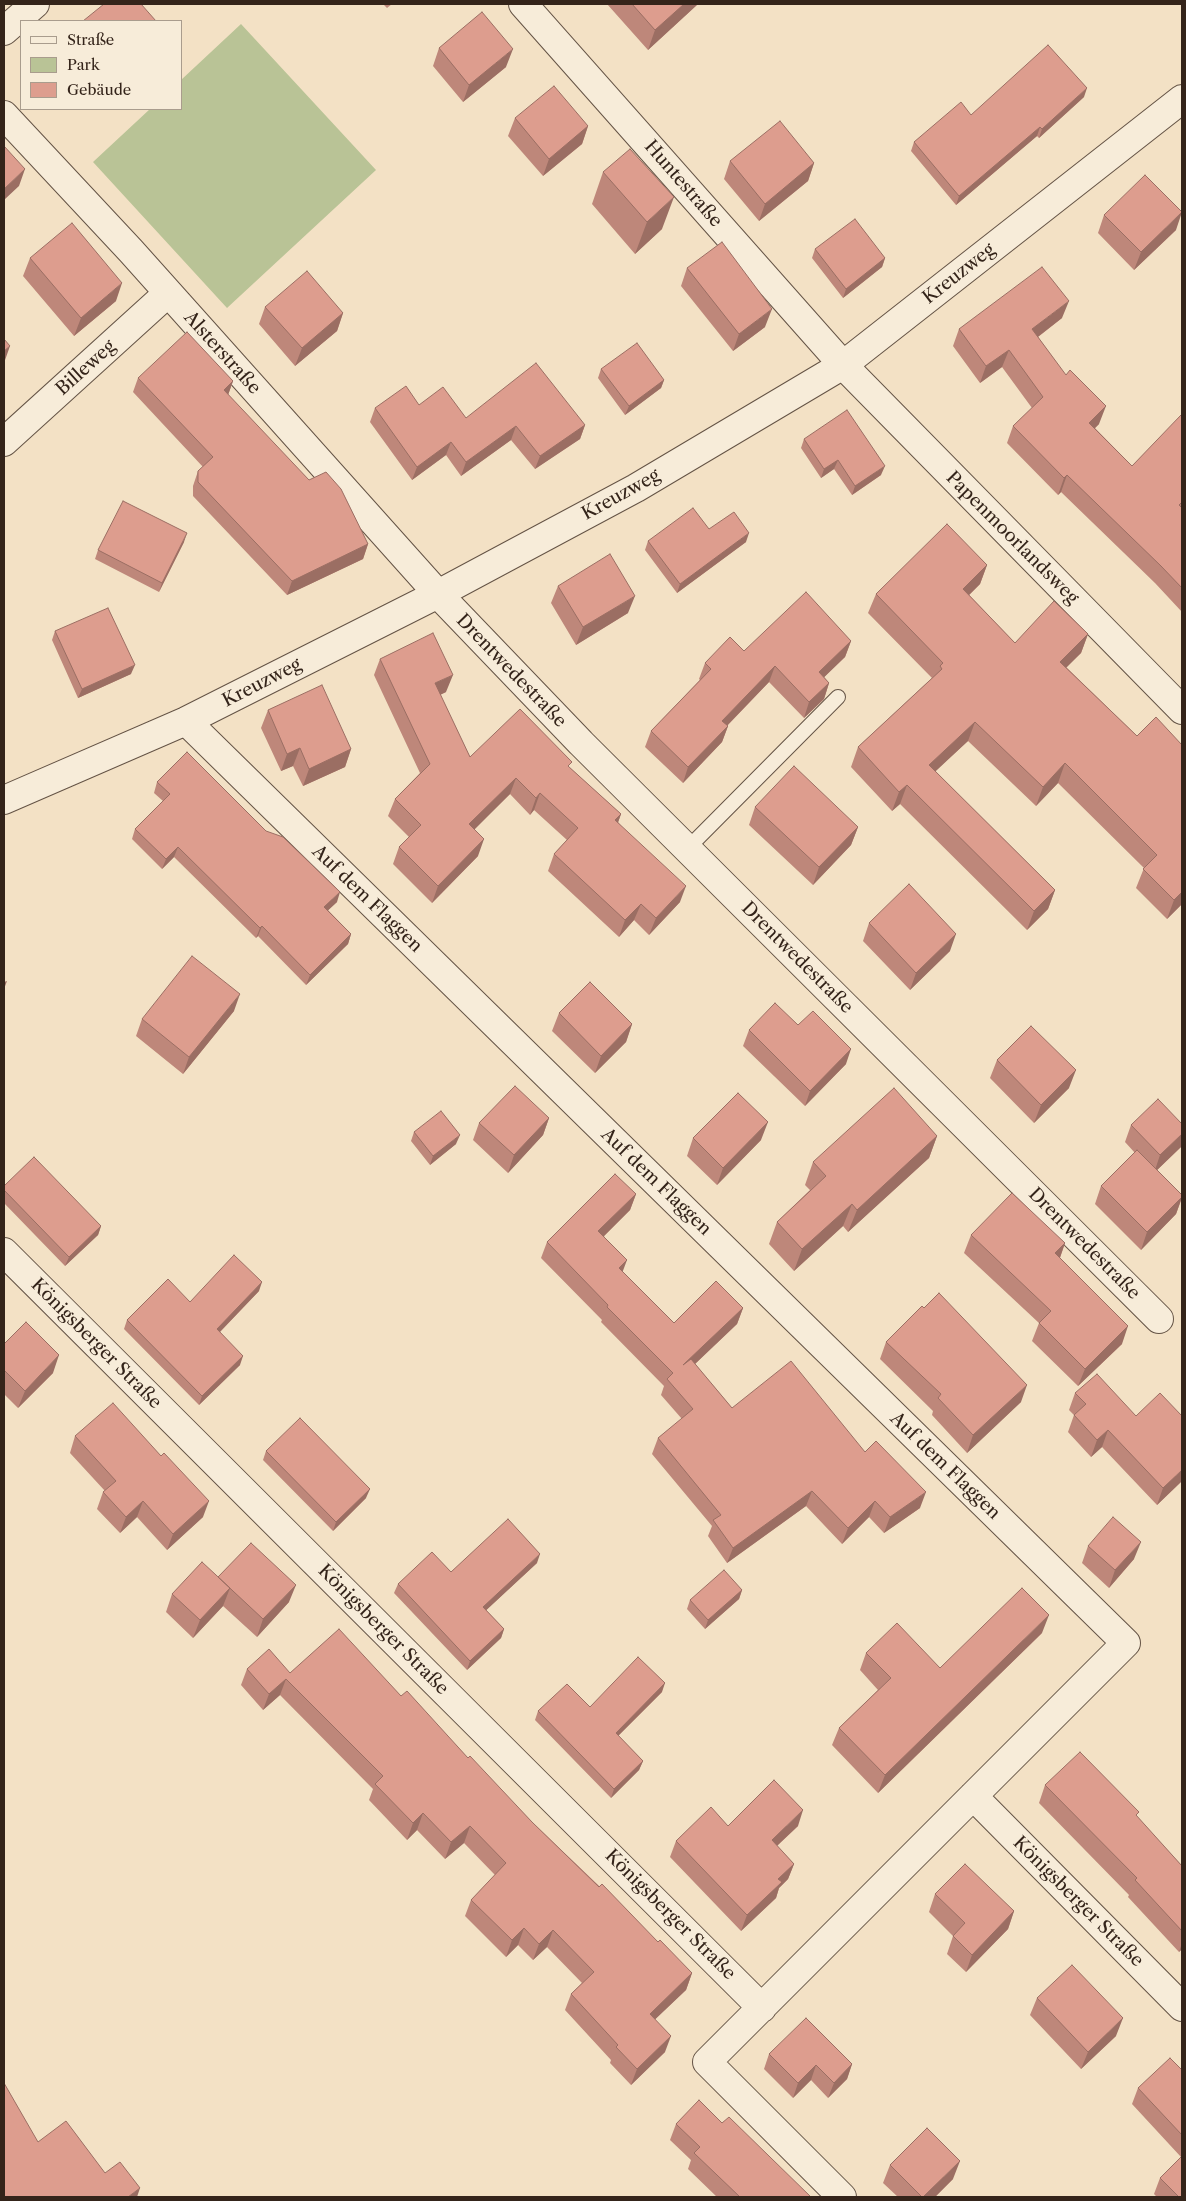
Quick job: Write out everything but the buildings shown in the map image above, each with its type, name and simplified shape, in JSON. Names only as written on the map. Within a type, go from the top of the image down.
[{"type":"street","points":[[4,32],[35,4]]},
{"type":"street","name":"Huntestraße","points":[[532,7],[843,365]]},
{"type":"street","name":"Kreuzweg","points":[[4,800],[186,721],[438,594],[636,488],[843,365],[1182,99]]},
{"type":"street","name":"Alsterstraße","points":[[4,115],[168,293],[438,594]]},
{"type":"street","name":"Billeweg","points":[[4,442],[168,293]]},
{"type":"street","name":"Papenmoorlandsweg","points":[[843,365],[1182,710]]},
{"type":"street","name":"Drentwedestraße","points":[[438,594],[581,743],[1159,1319]]},
{"type":"street","name":"Auf dem Flaggen","points":[[186,721],[1126,1643],[973,1796]]},
{"type":"street","name":"Königsberger Straße","points":[[4,1252],[762,2008]]},
{"type":"street","points":[[842,2197],[707,2062],[973,1796]]},
{"type":"street","name":"Königsberger Straße","points":[[973,1796],[1182,2007]]},
{"type":"lane","points":[[687,849],[838,697]]},
{"type":"green space","points":[[241,24],[376,170],[227,308],[93,162],[149,110],[182,110],[182,79]]}]
